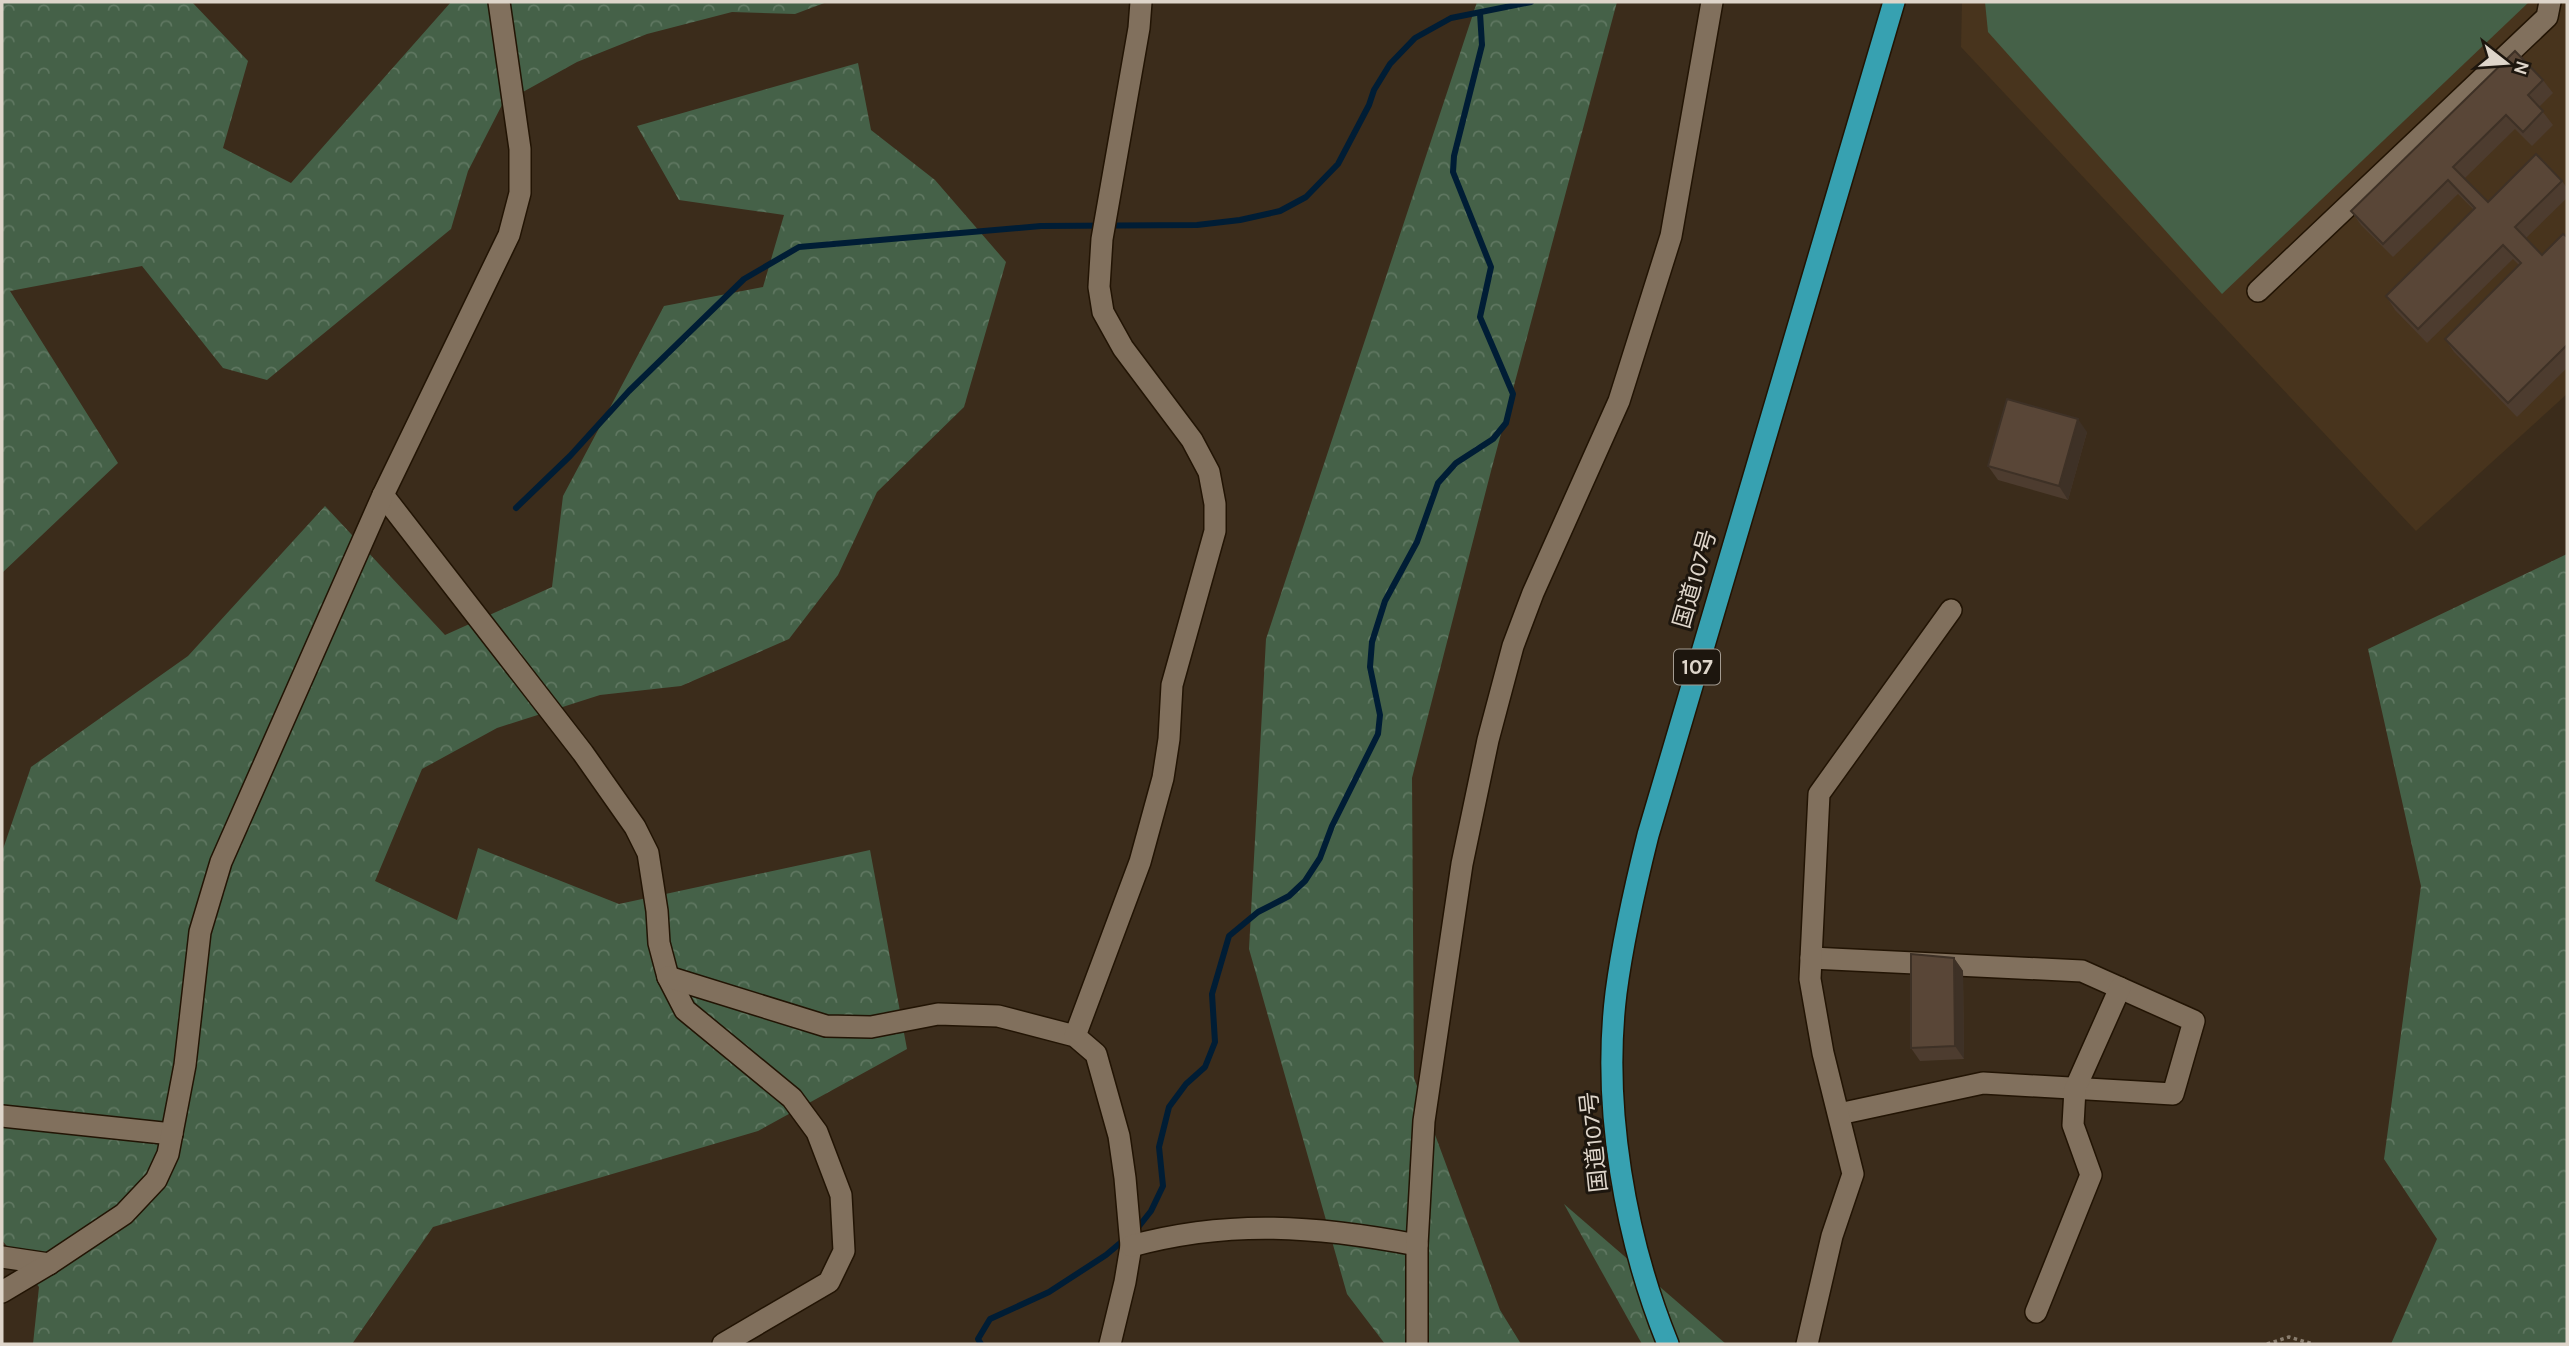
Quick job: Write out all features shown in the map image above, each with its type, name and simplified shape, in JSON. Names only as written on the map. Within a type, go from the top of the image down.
[{"type":"highway","name":"国道107号","points":[[1668,1344],[1637,1254],[1616,1128],[1612,1060],[1616,995],[1626,932],[1648,835],[1894,2]]},
{"type":"street","points":[[2,1292],[124,1214],[156,1180],[168,1154],[185,1065],[200,932],[221,862],[383,495],[509,235],[520,193],[520,149],[499,2]]},
{"type":"street","points":[[1075,1036],[1140,862],[1163,778],[1169,739],[1172,685],[1215,531],[1215,504],[1209,472],[1192,440],[1124,348],[1103,312],[1099,287],[1102,239],[1141,2]]},
{"type":"street","points":[[1417,1344],[1418,1245],[1424,1121],[1462,864],[1488,740],[1513,646],[1533,593],[1619,401],[1671,236],[1712,2]]},
{"type":"street","points":[[2258,291],[2547,17],[2550,2]]},
{"type":"street","points":[[383,495],[583,753],[635,827],[648,853],[659,943],[668,977],[685,1010],[792,1098],[817,1132],[841,1195],[845,1251],[829,1282],[723,1344]]},
{"type":"street","points":[[1807,1344],[1832,1236],[1853,1174],[1810,979],[1819,794],[1951,610]]},
{"type":"street","points":[[1811,958],[2082,971],[2194,1021],[2173,1094],[1983,1083],[1839,1114]]},
{"type":"street","points":[[668,977],[826,1026],[871,1027],[938,1014],[998,1016],[1075,1036],[1096,1054],[1119,1136],[1125,1178],[1130,1246],[1125,1282],[1110,1344]]},
{"type":"street","points":[[2036,1312],[2091,1175],[2073,1125],[2075,1089],[2120,988]]},
{"type":"street","points":[[2,1116],[172,1134]]},
{"type":"street","points":[[1130,1246],[1171,1235],[1210,1229],[1286,1227],[1418,1245]]},
{"type":"street","points":[[2,1257],[49,1264]]},
{"type":"path","points":[[2267,1344],[2289,1337],[2313,1344]]},
{"type":"shaded area","points":[[1962,2],[2567,2],[2567,394],[2416,531],[1961,47]]},
{"type":"green space","points":[[2,2],[192,2],[248,61],[223,148],[291,183],[451,2],[827,2],[795,14],[732,12],[647,34],[577,62],[503,103],[468,171],[451,229],[267,380],[223,368],[142,266],[10,291],[118,463],[2,573]]},
{"type":"green space","points":[[1477,2],[1617,2],[1412,778],[1414,1078],[1500,1310],[1521,1344],[1385,1344],[1347,1294],[1249,949],[1266,639]]},
{"type":"green space","points":[[1985,2],[2529,2],[2222,294],[1988,32]]},
{"type":"green space","points":[[858,63],[871,130],[935,180],[1006,262],[964,407],[877,492],[838,575],[789,639],[681,686],[600,695],[497,728],[422,769],[375,881],[457,920],[478,848],[619,904],[870,850],[907,1049],[758,1131],[433,1227],[352,1344],[33,1344],[39,1287],[2,1240],[2,852],[31,767],[188,656],[325,506],[445,635],[552,587],[563,496],[664,306],[763,287],[784,215],[679,200],[637,126]]},
{"type":"green space","points":[[2567,554],[2567,1344],[2391,1344],[2437,1239],[2384,1159],[2421,886],[2368,649]]},
{"type":"green space","points":[[1564,1204],[1726,1344],[1642,1344]]},
{"type":"building","points":[[2515,51],[2543,80],[2528,95],[2543,111],[2523,132],[2506,115],[2453,167],[2488,202],[2536,154],[2562,181],[2515,227],[2542,255],[2563,234],[2567,237],[2567,345],[2508,403],[2445,339],[2521,263],[2503,245],[2418,329],[2386,296],[2475,208],[2448,180],[2383,244],[2351,211]]},
{"type":"building","points":[[2007,399],[2078,419],[2059,486],[1988,466]]},
{"type":"building","points":[[1911,954],[1954,958],[1955,1046],[1911,1048]]},
{"type":"waterway","points":[[516,508],[570,456],[629,391],[744,279],[799,247],[1041,226],[1197,225],[1240,220],[1280,211],[1306,197],[1338,164],[1374,90],[1390,64],[1415,38],[1451,18],[1531,2]]},
{"type":"waterway","points":[[1136,1230],[1151,1211],[1163,1186],[1159,1147],[1169,1107],[1186,1084],[1205,1067],[1215,1042],[1212,994],[1229,936],[1258,912],[1289,896],[1305,881],[1320,858],[1332,826],[1378,734],[1380,715],[1370,667],[1372,642],[1385,601],[1417,542],[1438,483],[1456,463],[1493,439],[1506,423],[1513,394],[1480,317],[1491,267],[1453,172],[1454,156],[1482,45],[1480,13]]},
{"type":"waterway","points":[[981,1344],[978,1339],[990,1319],[1049,1292],[1106,1255],[1125,1239]]}]
